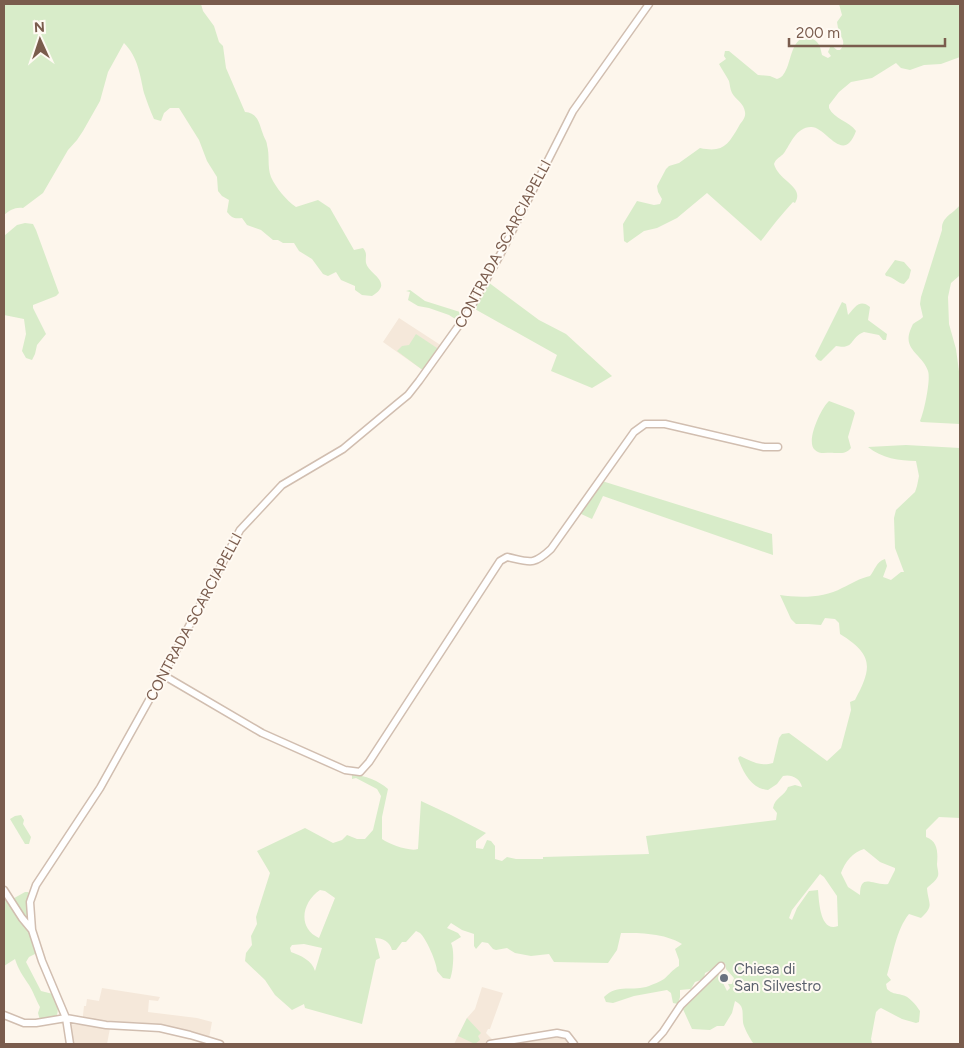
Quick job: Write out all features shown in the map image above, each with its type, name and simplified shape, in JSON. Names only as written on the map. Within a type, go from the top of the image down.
[{"type":"street","name":"CONTRADA SCARCIAPELLI","points":[[32,930],[30,902],[36,885],[100,788],[240,530],[282,485],[343,449],[403,400],[419,381],[458,328],[500,255],[573,111],[649,4]]},
{"type":"street","points":[[163,675],[262,733],[344,770],[360,772],[369,762],[500,561],[507,557],[529,562],[540,560],[551,549],[634,432],[645,424],[665,424],[764,447],[778,447]]},
{"type":"street","points":[[4,890],[32,930],[42,961],[66,1018],[70,1044]]},
{"type":"street","points":[[652,1044],[663,1032],[681,1005],[721,966]]},
{"type":"street","points":[[4,1015],[24,1022],[36,1023],[66,1018],[106,1025],[160,1028],[190,1034],[220,1044]]},
{"type":"street","points":[[490,1044],[558,1033],[567,1035],[574,1044]]},
{"type":"shaded area","points":[[399,318],[442,346],[424,371],[383,342]]},
{"type":"shaded area","points":[[482,987],[503,993],[490,1029],[486,1033],[493,1040],[487,1044],[454,1044],[467,1018],[475,1009]]},
{"type":"shaded area","points":[[102,988],[160,997],[158,1001],[149,1000],[148,1012],[197,1018],[212,1022],[209,1038],[159,1025],[135,1022],[111,1023],[107,1044],[73,1044],[69,1024],[82,1025],[84,1006],[86,1006],[87,999],[99,1001]]},
{"type":"shaded area","points":[[550,1035],[563,1036],[571,1044],[504,1044]]},
{"type":"green space","points":[[4,4],[201,4],[203,11],[214,26],[219,42],[223,46],[226,68],[245,112],[253,114],[259,122],[267,144],[271,177],[285,197],[296,207],[318,200],[330,208],[354,250],[363,248],[365,250],[368,267],[381,282],[378,291],[372,296],[362,295],[355,290],[355,286],[341,280],[336,272],[328,276],[323,274],[312,259],[299,251],[294,243],[283,243],[273,240],[261,230],[247,225],[242,218],[230,216],[227,212],[229,200],[218,191],[217,177],[207,161],[199,140],[179,108],[170,108],[164,113],[161,121],[154,119],[144,93],[135,60],[124,43],[108,72],[100,101],[43,193],[23,208],[13,209],[4,215]]},
{"type":"green space","points":[[839,4],[960,4],[960,57],[941,64],[924,65],[910,70],[901,68],[896,63],[872,78],[851,82],[839,92],[829,105],[829,108],[834,115],[856,131],[851,141],[846,145],[840,145],[817,128],[811,127],[797,133],[774,164],[781,175],[797,192],[795,203],[793,202],[761,241],[707,193],[677,218],[657,228],[644,231],[627,243],[624,241],[623,224],[637,201],[654,205],[660,204],[662,199],[657,186],[666,169],[679,163],[700,148],[714,149],[724,146],[732,138],[744,119],[745,114],[742,104],[732,93],[729,81],[719,64],[726,59],[724,56],[725,51],[729,51],[758,75],[778,79],[786,70],[798,41],[803,38],[815,40],[820,46],[822,55],[828,58],[831,56],[828,52],[831,45],[837,50],[842,48],[843,42],[839,34],[837,22],[842,15]]},
{"type":"green space","points":[[960,205],[959,276],[951,283],[948,297],[949,324],[956,349],[960,379],[960,424],[921,422],[927,396],[929,375],[926,365],[911,348],[909,343],[910,331],[913,324],[923,317],[920,304],[921,297],[943,222]]},
{"type":"green space","points":[[33,224],[36,230],[59,293],[33,305],[46,334],[37,345],[32,360],[26,358],[22,351],[26,334],[24,319],[4,315],[4,236],[17,225]]},
{"type":"green space","points":[[895,260],[904,262],[911,270],[909,278],[904,284],[885,274]]},
{"type":"green space","points":[[488,282],[539,320],[566,334],[612,376],[592,388],[551,371],[557,355],[473,308]]},
{"type":"green space","points":[[410,290],[425,301],[464,315],[460,322],[449,315],[418,306],[408,300],[410,292],[406,291]]},
{"type":"green space","points":[[842,302],[846,304],[848,315],[860,304],[863,303],[870,307],[868,320],[887,334],[886,340],[883,340],[879,335],[864,332],[859,334],[849,345],[836,346],[821,361],[818,360],[815,356]]},
{"type":"green space","points":[[416,334],[440,350],[424,371],[397,351],[402,346],[409,345]]},
{"type":"green space","points":[[829,401],[853,410],[855,413],[848,437],[851,448],[845,452],[821,453],[817,452],[812,446],[815,425],[822,410]]},
{"type":"green space","points":[[906,445],[960,448],[960,818],[939,817],[926,830],[926,837],[935,844],[938,876],[927,888],[930,904],[928,910],[921,918],[909,914],[901,927],[887,975],[891,980],[886,984],[889,991],[910,999],[920,1011],[919,1022],[916,1023],[902,1019],[881,1008],[876,1012],[871,1039],[872,1043],[877,1044],[754,1044],[743,1024],[742,1007],[735,1001],[732,1013],[724,1026],[717,1026],[710,1030],[692,1029],[682,1007],[718,973],[727,991],[730,988],[728,984],[732,984],[734,978],[726,969],[725,963],[705,973],[704,979],[695,982],[691,989],[680,990],[678,1004],[673,1003],[671,993],[667,990],[634,996],[613,1003],[606,1002],[604,997],[615,990],[649,986],[664,979],[679,966],[675,949],[682,944],[668,938],[644,934],[621,933],[617,950],[608,963],[554,962],[549,954],[531,956],[515,953],[507,948],[496,950],[488,943],[482,942],[476,949],[474,946],[474,934],[462,930],[451,923],[447,928],[458,933],[461,937],[451,943],[453,961],[450,979],[443,978],[437,971],[431,951],[420,933],[416,931],[406,942],[402,942],[396,950],[392,950],[386,941],[375,938],[380,958],[376,960],[362,1024],[305,1008],[304,1004],[292,1010],[275,995],[265,980],[245,961],[246,953],[252,945],[251,936],[257,924],[256,917],[270,873],[257,851],[305,828],[333,843],[342,840],[347,835],[357,839],[365,839],[373,830],[381,796],[377,789],[356,778],[352,779],[352,775],[372,779],[388,789],[382,817],[382,839],[385,841],[405,848],[418,849],[421,801],[486,833],[476,841],[476,848],[483,849],[487,840],[491,841],[495,846],[495,859],[502,861],[507,857],[543,859],[543,857],[649,854],[646,836],[776,820],[777,813],[773,808],[774,804],[788,787],[795,785],[802,787],[799,781],[792,776],[783,776],[777,784],[768,790],[762,789],[749,779],[738,758],[740,756],[760,764],[773,763],[779,738],[782,734],[789,733],[827,761],[841,748],[851,710],[850,702],[855,700],[867,671],[867,663],[864,656],[859,649],[840,634],[839,623],[835,619],[825,618],[821,625],[796,624],[791,619],[780,595],[795,597],[828,594],[870,576],[878,564],[885,559],[887,566],[883,577],[891,580],[901,572],[904,572],[895,548],[894,518],[896,510],[915,492],[919,476],[916,461],[891,458],[879,454],[868,447]],"holes":[[[864,849],[880,862],[895,868],[888,884],[865,882],[862,884],[860,895],[848,887],[841,873],[856,852]],[[820,874],[837,896],[838,926],[832,927],[824,921],[818,890],[809,891],[797,908],[792,920],[789,918],[792,910]],[[320,890],[335,898],[319,938],[307,928],[304,915],[309,901]],[[304,944],[322,948],[315,971],[309,961],[291,952],[290,948],[292,945]]]},
{"type":"green space","points":[[602,481],[772,534],[773,555],[603,496],[592,519],[579,513]]},
{"type":"green space","points":[[21,815],[24,820],[23,824],[31,837],[29,844],[25,844],[10,819]]},
{"type":"green space","points":[[28,892],[31,896],[37,953],[29,957],[26,962],[41,991],[53,994],[58,1007],[57,1015],[45,1020],[40,1020],[38,1013],[40,1007],[15,959],[4,966],[4,893],[9,901]]},
{"type":"green space","points":[[467,1018],[481,1033],[478,1036],[480,1040],[475,1044],[458,1036]]},
{"type":"place","name":"Chiesa di San Silvestro","points":[[724,978]]}]
